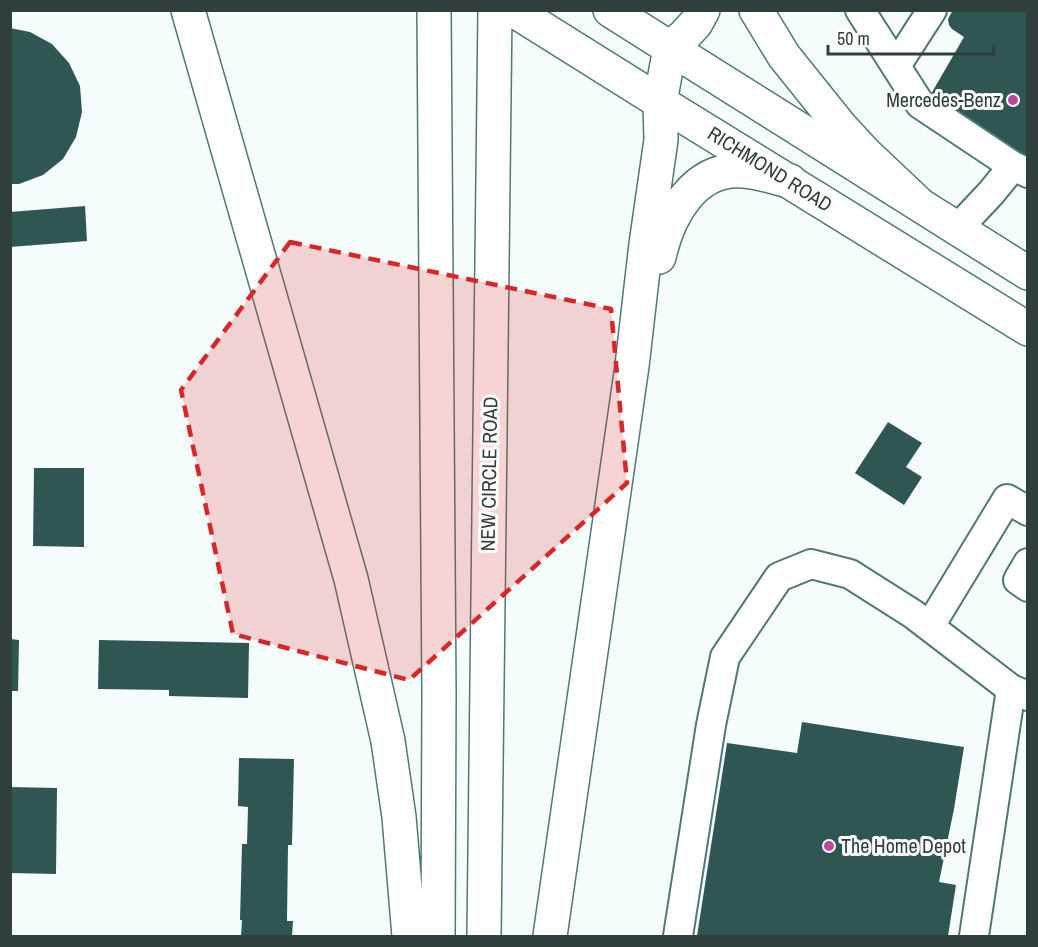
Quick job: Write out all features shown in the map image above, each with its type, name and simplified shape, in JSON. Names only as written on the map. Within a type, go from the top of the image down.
[{"type":"main road","points":[[188,10],[351,579],[388,741],[399,817],[409,936]]},
{"type":"main road","points":[[434,10],[439,694],[438,936]]},
{"type":"main road","name":"NEW CIRCLE ROAD","points":[[484,936],[495,10]]},
{"type":"main road","name":"RICHMOND ROAD","points":[[513,10],[1028,328]]},
{"type":"main road","points":[[610,10],[1028,273]]},
{"type":"main road","points":[[550,936],[632,366],[661,140],[660,102],[670,48],[696,23],[703,10]]},
{"type":"main road","points":[[756,10],[784,56],[841,127],[918,203]]},
{"type":"main road","points":[[632,366],[662,241],[672,218],[690,191],[717,174],[743,171],[790,181]]},
{"type":"lane","points":[[860,10],[920,105],[1020,170],[991,193],[958,228]]},
{"type":"lane","points":[[896,66],[932,10]]},
{"type":"lane","points":[[930,626],[1007,499],[1028,511]]},
{"type":"lane","points":[[1028,563],[1018,580],[1028,587]]},
{"type":"lane","points":[[678,936],[711,725],[725,657],[779,577],[811,564],[850,574],[913,614],[1019,692],[974,936]]},
{"type":"highlighted area","points":[[290,242],[611,309],[627,483],[409,680],[233,634],[181,390]]},
{"type":"building","points":[[953,10],[1028,10],[1028,160],[931,94],[964,37],[949,25],[948,19]]},
{"type":"building","points":[[10,28],[30,32],[52,44],[69,63],[80,86],[82,112],[76,137],[63,159],[43,175],[19,184],[10,184]]},
{"type":"building","points":[[85,206],[87,241],[10,247],[10,212]]},
{"type":"building","points":[[888,422],[922,443],[906,467],[922,477],[904,505],[855,473]]},
{"type":"building","points":[[34,468],[84,468],[84,547],[33,546]]},
{"type":"building","points":[[10,639],[19,640],[18,691],[10,691]]},
{"type":"building","points":[[99,640],[249,643],[248,698],[169,696],[169,690],[98,689]]},
{"type":"building","name":"The Home Depot","points":[[802,722],[964,747],[939,882],[956,885],[948,936],[697,936],[727,743],[797,753]]},
{"type":"building","points":[[239,758],[294,759],[292,845],[288,845],[287,921],[293,921],[292,936],[241,936],[242,844],[247,844],[248,807],[238,806]]},
{"type":"building","points":[[10,787],[57,788],[56,874],[10,873]]},
{"type":"place","name":"Mercedes-Benz","points":[[1013,100]]},
{"type":"place","name":"The Home Depot","points":[[829,846]]}]
